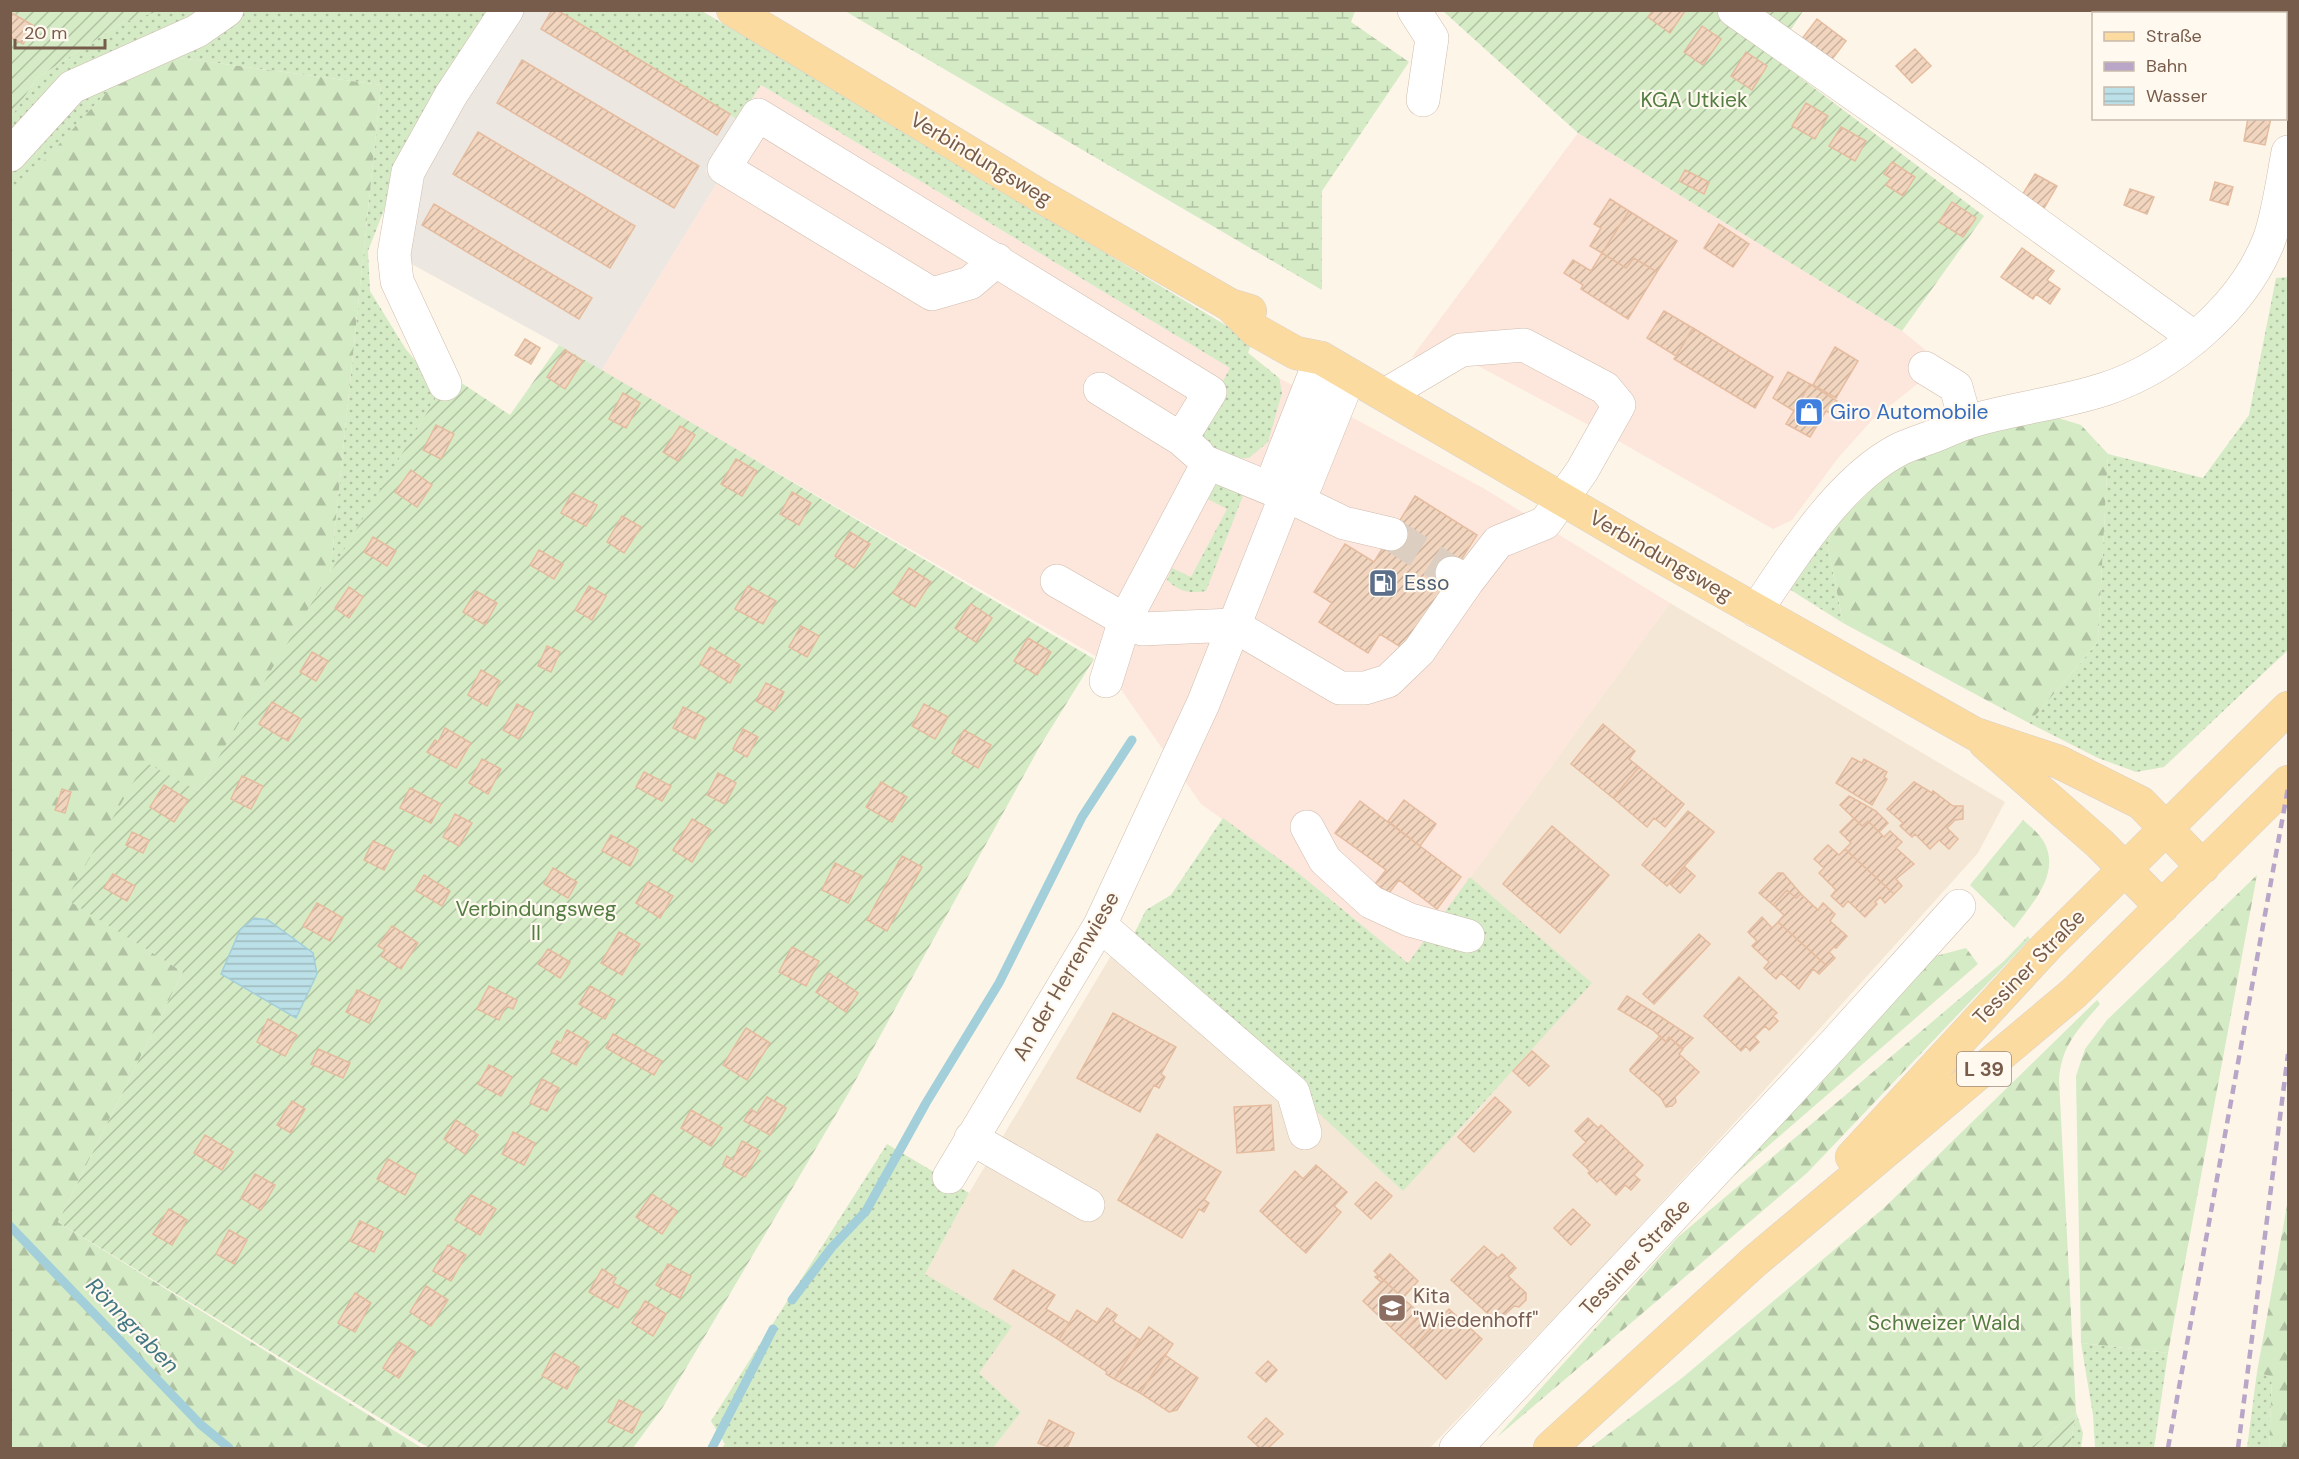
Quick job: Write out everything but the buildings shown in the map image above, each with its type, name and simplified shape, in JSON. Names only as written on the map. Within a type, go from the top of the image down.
[{"type":"main road","name":"Verbindungsweg","points":[[733,10],[1042,197],[1230,305],[1255,330],[1296,353],[1321,358],[1385,395],[1554,511],[1756,610],[1974,734],[2059,762],[2141,803],[2165,828],[2208,862]]},
{"type":"main road","name":"Tessiner Straße","points":[[1755,1261],[2042,952],[2289,708]]},
{"type":"main road","name":"Verbindungsweg","points":[[1974,734],[2092,837],[2162,907]]},
{"type":"main road","name":"Tessiner Straße","points":[[1550,1449],[1755,1261],[2074,993],[2289,782]]},
{"type":"street","points":[[10,155],[72,87],[197,31],[227,10]]},
{"type":"street","points":[[444,384],[397,281],[394,254],[408,172],[451,95],[507,10]]},
{"type":"street","points":[[1414,10],[1432,38],[1423,100]]},
{"type":"street","points":[[1734,10],[1975,179],[2195,338]]},
{"type":"street","points":[[997,260],[970,283],[932,294],[723,168],[758,115],[997,260],[1210,392],[1181,439]]},
{"type":"street","points":[[1756,610],[1810,532],[1869,470],[1900,449],[1966,423],[2105,389],[2163,361],[2195,338],[2219,316],[2247,282],[2269,240],[2289,152]]},
{"type":"street","points":[[1056,581],[1142,629],[1233,625],[1340,688],[1365,688],[1388,681],[1419,651],[1460,577],[1498,542],[1554,511],[1582,471],[1619,405],[1605,388],[1524,345],[1461,350],[1385,395]]},
{"type":"street","points":[[1286,495],[1277,470],[1321,358]]},
{"type":"street","points":[[1925,368],[1956,387],[1966,423]]},
{"type":"street","points":[[1233,625],[1286,495],[1306,484],[1350,375]]},
{"type":"street","points":[[1100,389],[1181,439],[1208,463],[1286,495],[1344,523],[1391,534]]},
{"type":"street","points":[[1106,681],[1125,620],[1208,463]]},
{"type":"street","name":"An der Herrenwiese","points":[[949,1177],[1100,925],[1216,671],[1233,625]]},
{"type":"street","points":[[1307,827],[1325,860],[1371,902],[1410,920],[1468,936]]},
{"type":"street","name":"Tessiner Straße","points":[[1456,1449],[1833,1045],[1959,906]]},
{"type":"street","points":[[1100,925],[1293,1092],[1305,1133]]},
{"type":"street","points":[[971,1138],[1088,1205]]},
{"type":"shaded area","points":[[524,11],[558,11],[738,120],[705,172],[718,181],[601,371],[559,345],[408,262],[427,161]]},
{"type":"shaded area","points":[[761,85],[1230,368],[1248,353],[1279,378],[1483,488],[1670,603],[1408,963],[1297,872],[1201,804],[1099,658],[601,371],[718,181],[705,173]]},
{"type":"shaded area","points":[[1578,133],[1902,331],[1933,356],[1925,378],[1872,420],[1838,458],[1792,520],[1773,529],[1613,438],[1469,361],[1412,357]]},
{"type":"shaded area","points":[[1670,603],[2005,802],[1978,853],[1593,1277],[1430,1448],[993,1448],[1021,1412],[979,1373],[925,1274],[969,1193],[1115,949],[1408,963]]},
{"type":"green space","points":[[159,10],[496,11],[397,163],[384,210],[368,251],[370,291],[405,348],[440,391],[330,575],[381,85],[142,53],[11,198],[11,117],[37,78],[122,23]]},
{"type":"green space","points":[[11,11],[159,11],[122,23],[37,78],[11,117]]},
{"type":"green space","points":[[558,11],[702,11],[1252,341],[1248,353],[1279,378],[1282,393],[1268,442],[1249,458],[1228,459],[1196,432],[1230,368],[761,85],[738,120]]},
{"type":"green space","points":[[845,11],[1355,11],[1351,22],[1409,62],[1322,191],[1322,290]]},
{"type":"green space","name":"KGA Utkiek","points":[[1443,11],[1803,11],[1773,57],[1984,216],[1902,331],[1578,133]]},
{"type":"green space","points":[[142,53],[381,85],[330,575],[198,791],[67,899],[183,972],[58,1222],[422,1448],[11,1448],[10,198]]},
{"type":"green space","points":[[2288,277],[2288,650],[2164,767],[2136,772],[2098,758],[2029,723],[2098,642],[2108,454],[2203,478],[2249,415],[2276,278]]},
{"type":"green space","name":"Verbindungsweg II","points":[[559,345],[1094,659],[1040,746],[848,1094],[663,1407],[633,1448],[429,1448],[58,1222],[183,972],[66,899],[145,762],[198,791],[451,376],[510,415]]},
{"type":"green space","points":[[2055,417],[2081,425],[2108,454],[2098,642],[2029,723],[1843,623],[1828,547],[1832,528],[1895,467],[1936,443]]},
{"type":"green space","points":[[1216,484],[1244,493],[1206,591],[1184,591],[1167,580],[1172,568],[1191,577],[1227,509],[1208,499]]},
{"type":"green space","points":[[1832,528],[1828,547],[1843,623],[1786,587]]},
{"type":"green space","points":[[1223,818],[1297,872],[1408,963],[1470,877],[1592,983],[1403,1191],[1131,940],[1146,910],[1171,895]]},
{"type":"green space","points":[[2023,820],[2036,831],[2045,844],[2049,856],[2049,867],[2041,889],[2014,928],[1970,885]]},
{"type":"green space","name":"Schweizer Wald","points":[[2257,875],[2168,1353],[2081,1343],[2076,1076],[2085,1049],[2107,1020]]},
{"type":"green space","points":[[2028,936],[2030,939],[1807,1173],[1496,1438],[1678,1237],[2004,961]]},
{"type":"green space","points":[[1966,948],[1978,964],[1721,1187],[1936,956]]},
{"type":"green space","name":"Schweizer Wald","points":[[2097,1000],[2100,1004],[2067,1047],[2059,1079],[2076,1412],[2030,1448],[1590,1448],[1682,1378],[1885,1207]]},
{"type":"green space","points":[[887,1144],[969,1193],[925,1274],[1012,1326],[979,1373],[1021,1412],[993,1448],[722,1448],[725,1444],[711,1421]]},
{"type":"green space","points":[[2288,1200],[2288,1448],[2269,1448],[2272,1377],[2257,1372]]},
{"type":"green space","points":[[2081,1343],[2168,1353],[2154,1448],[2095,1448],[2093,1415]]},
{"type":"green space","points":[[2257,1372],[2272,1377],[2269,1448],[2247,1448]]},
{"type":"green space","points":[[2076,1412],[2083,1433],[2081,1448],[2070,1448]]},
{"type":"green space","points":[[2076,1412],[2070,1448],[2030,1448]]},
{"type":"water","points":[[254,918],[268,920],[313,953],[317,974],[296,1018],[221,974],[240,930]]},
{"type":"waterway","points":[[792,1300],[832,1247],[866,1211],[926,1103],[999,983],[1082,817],[1132,740]]},
{"type":"waterway","name":"Rönngraben","points":[[10,1226],[200,1424],[229,1448]]},
{"type":"waterway","points":[[712,1448],[773,1329]]},
{"type":"tunnel","points":[[1391,534],[1452,573]]},
{"type":"railway","points":[[2168,1448],[2288,788]]},
{"type":"railway","points":[[2238,1448],[2288,1054]]},
{"type":"place","name":"Giro Automobile","points":[[1809,412]]},
{"type":"place","name":"Esso","points":[[1383,583]]},
{"type":"place","name":"Kita \"Wiedenhoff\"","points":[[1392,1308]]}]
